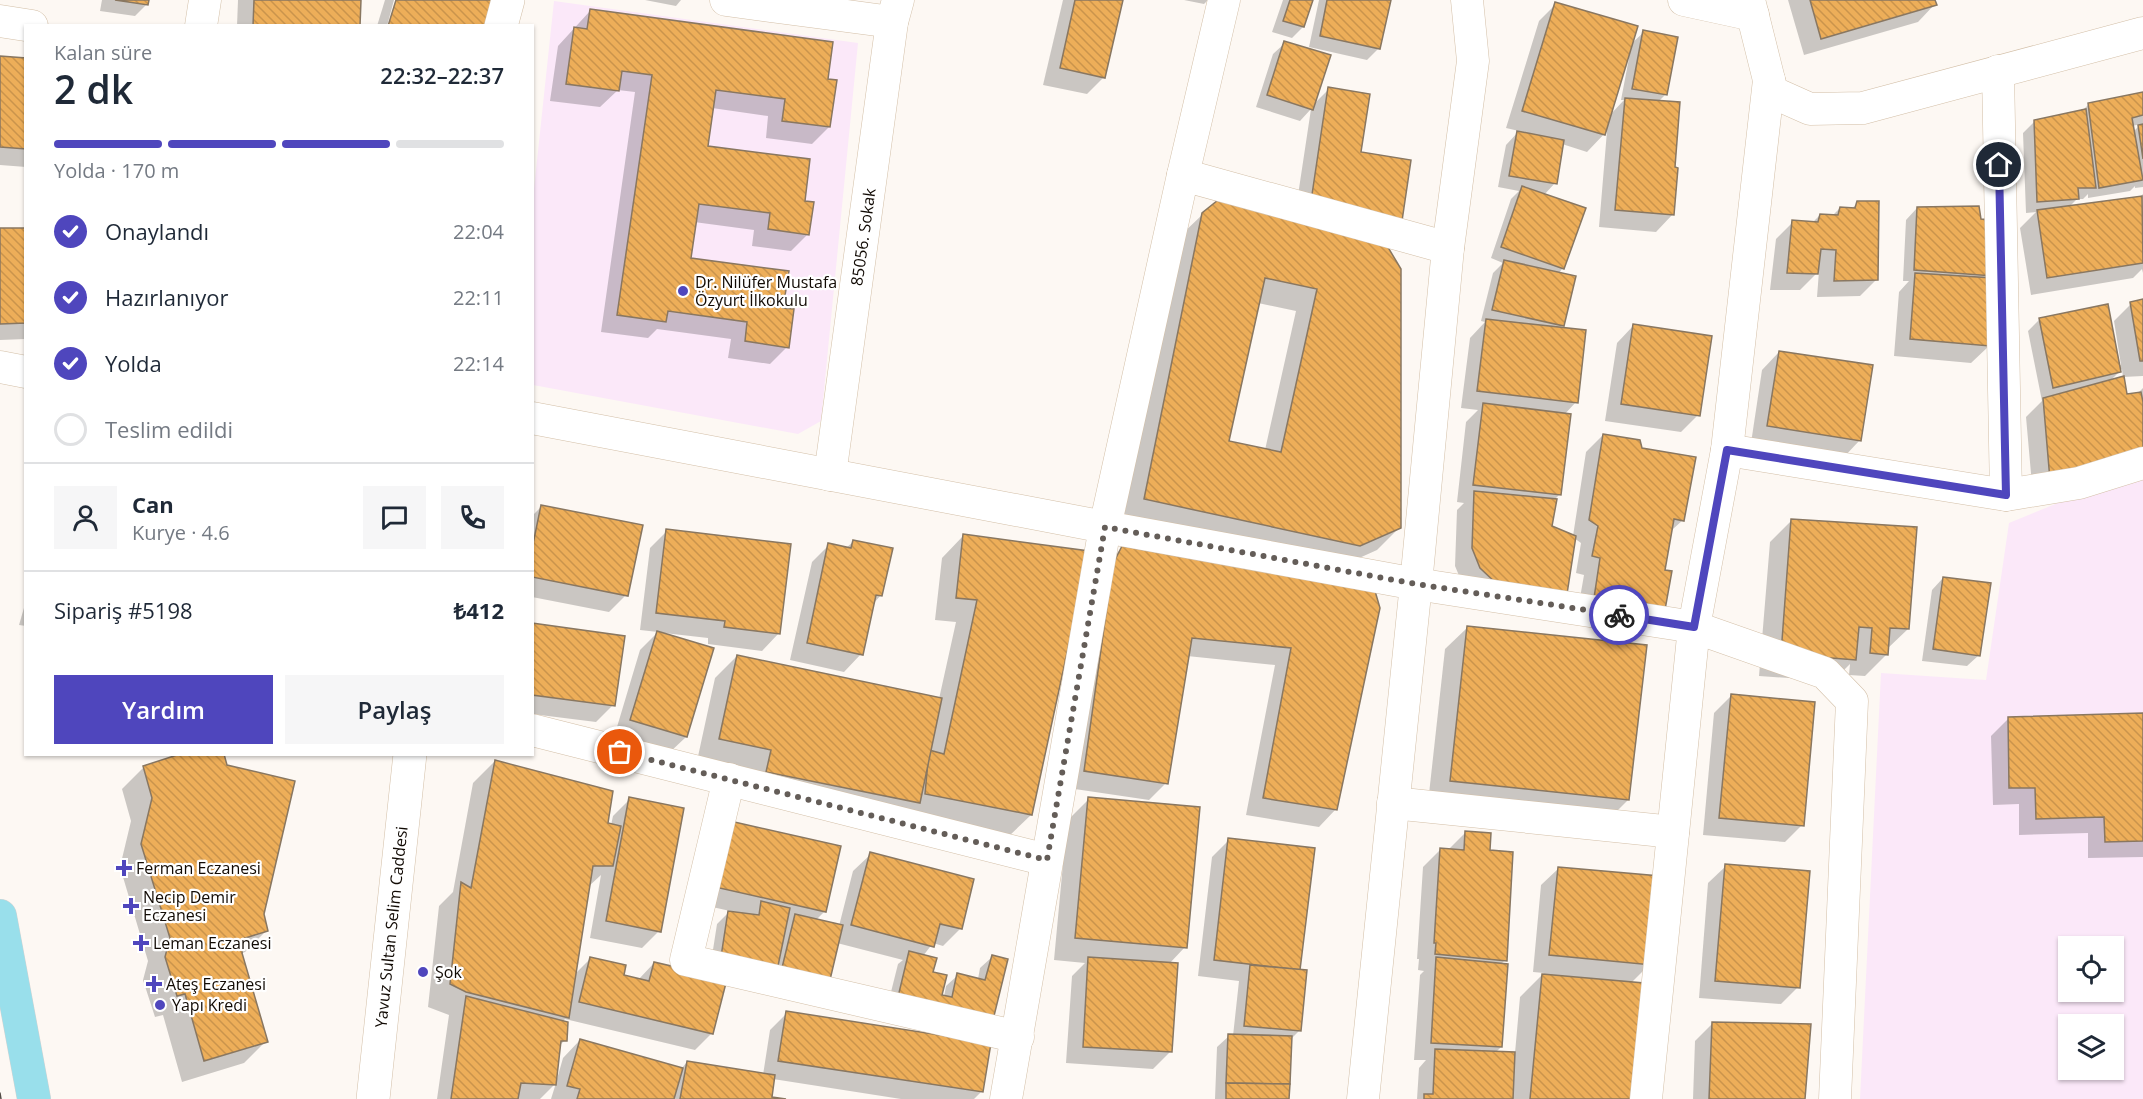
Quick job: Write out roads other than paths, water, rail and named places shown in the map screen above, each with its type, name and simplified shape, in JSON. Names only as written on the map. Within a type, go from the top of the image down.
[{"type":"main road","points":[[0,916],[34,1099]]},
{"type":"street","points":[[201,24],[205,0]]},
{"type":"street","points":[[502,24],[508,0]]},
{"type":"street","points":[[726,0],[895,11]]},
{"type":"street","points":[[1006,1099],[1105,527],[1224,0]]},
{"type":"street","points":[[1363,1099],[1448,248],[1473,61],[1467,0]]},
{"type":"street","points":[[1684,0],[1751,8],[1772,92],[1810,108],[1863,108],[2143,33]]},
{"type":"street","name":"85056. Sokak","points":[[830,475],[895,11]]},
{"type":"street","points":[[0,21],[24,25]]},
{"type":"street","points":[[1998,71],[2006,495]]},
{"type":"street","points":[[1653,1092],[1673,832],[1694,627],[1727,450],[1769,80]]},
{"type":"street","points":[[1183,174],[1448,248]]},
{"type":"street","points":[[0,367],[24,372]]},
{"type":"street","points":[[534,418],[1416,584],[1694,627],[1825,673],[1852,701],[1835,1099]]},
{"type":"street","points":[[1727,450],[2006,495],[2079,483],[2143,463]]},
{"type":"street","points":[[534,730],[1047,860]]},
{"type":"street","name":"Yavuz Sultan Selim Caddesi","points":[[373,1099],[410,756]]},
{"type":"street","points":[[729,779],[686,960],[1018,1037]]},
{"type":"street","points":[[1394,803],[1673,832]]},
{"type":"tram line","points":[[0,1093],[1,1099]]},
{"type":"place","name":"Dr. Nilüfer Mustafa Özyurt İlkokulu","points":[[683,291]]},
{"type":"place","name":"Ferman Eczanesi","points":[[124,868]]},
{"type":"place","name":"Necip Demir Eczanesi","points":[[131,906]]},
{"type":"place","name":"Leman Eczanesi","points":[[141,943]]},
{"type":"place","name":"Şok","points":[[423,972]]},
{"type":"place","name":"Ateş Eczanesi","points":[[154,984]]},
{"type":"place","name":"Yapı Kredi","points":[[160,1005]]}]
